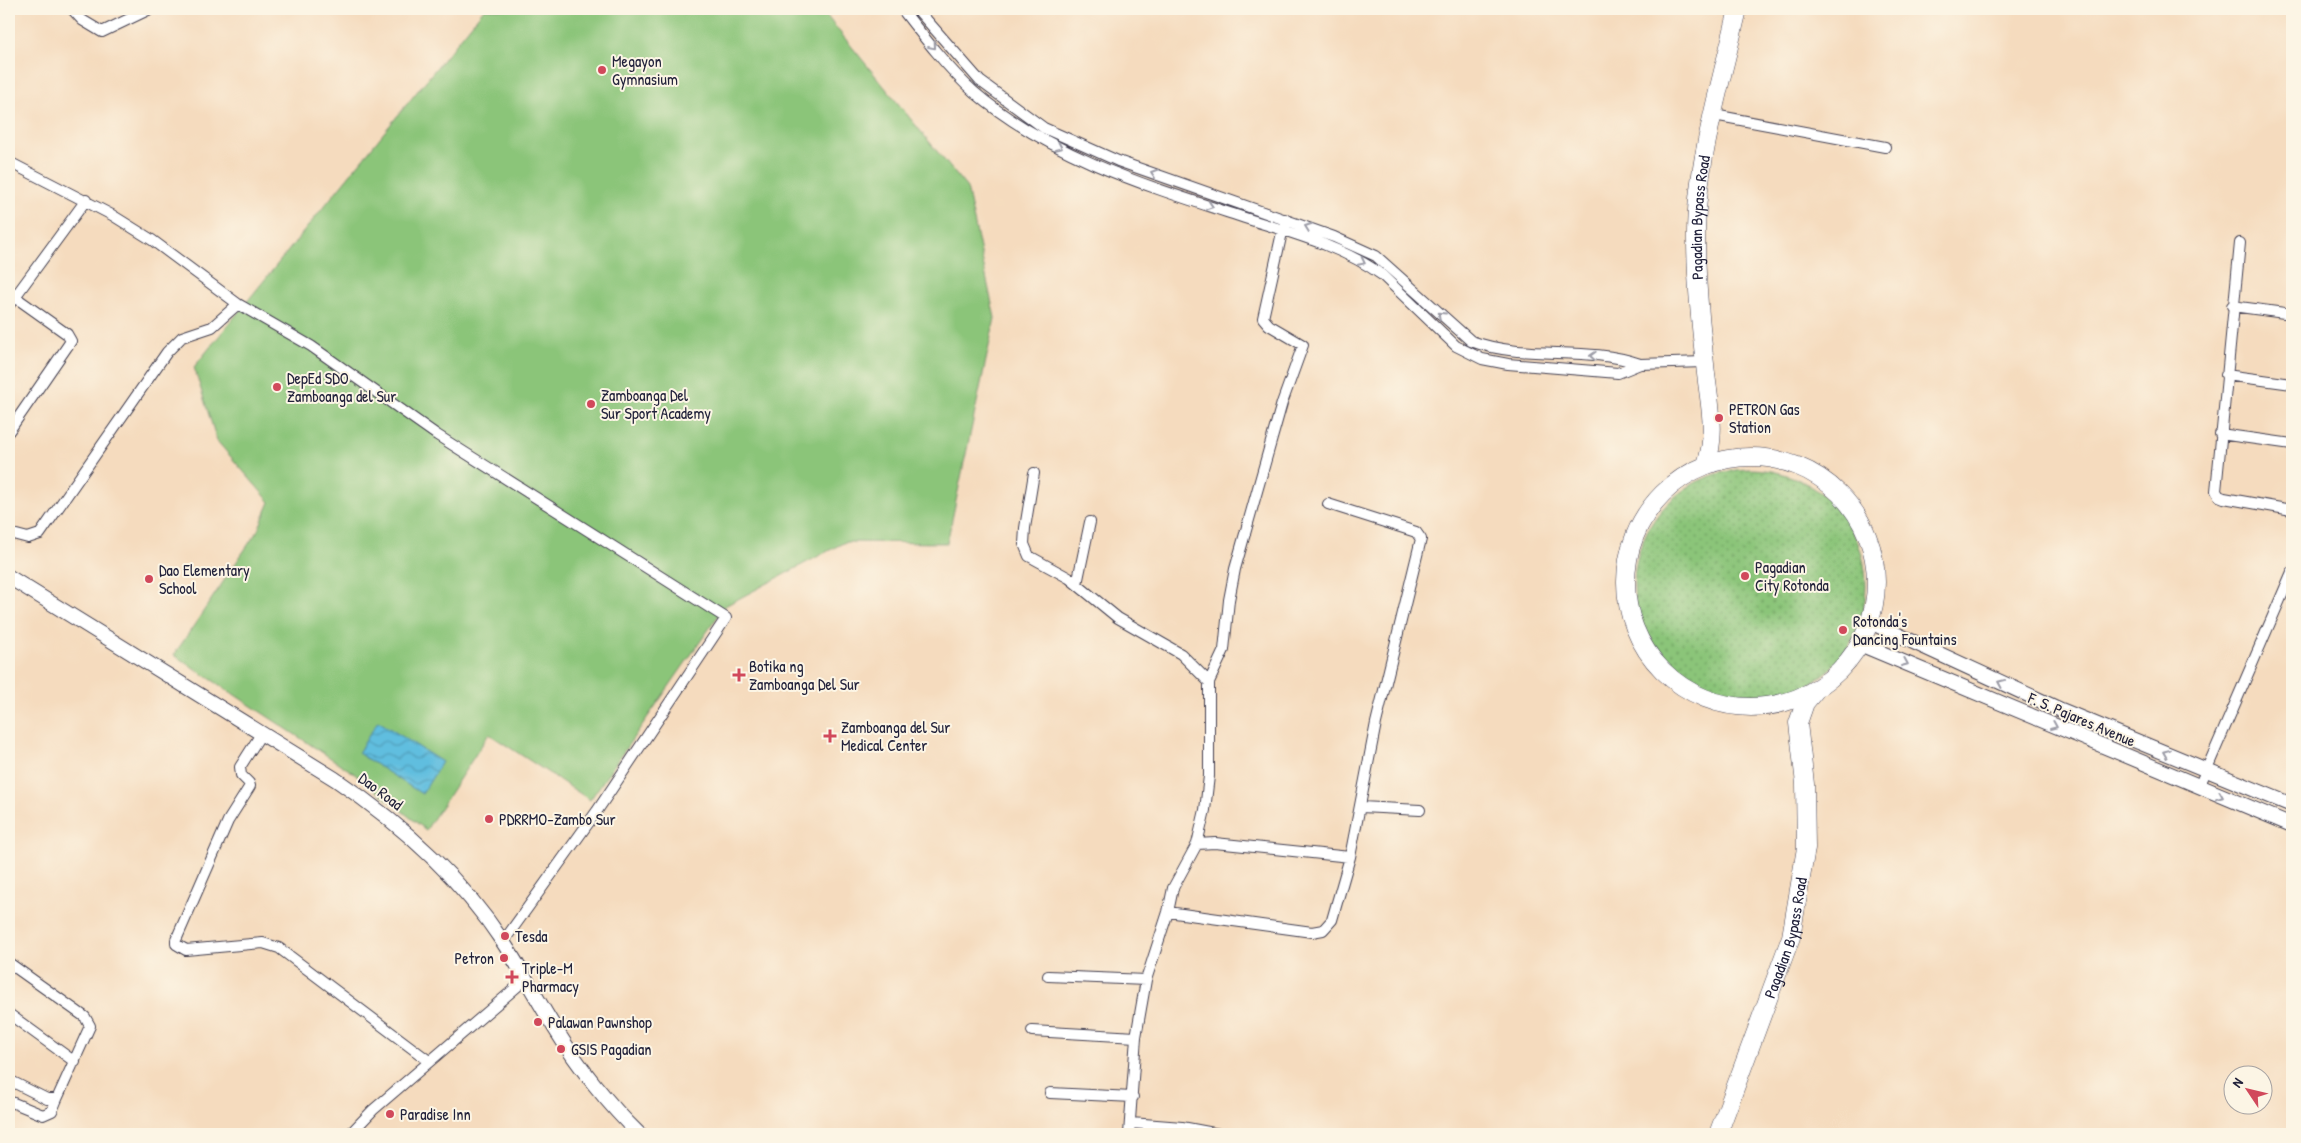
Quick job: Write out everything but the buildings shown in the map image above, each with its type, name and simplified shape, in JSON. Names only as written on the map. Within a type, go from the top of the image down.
[{"type":"highway","name":"Pagadian Bypass Road","points":[[1706,465],[1711,450],[1713,429],[1704,362],[1696,266],[1696,233],[1706,147],[1738,9]]},
{"type":"highway","name":"Pagadian Bypass Road","points":[[1713,429],[1727,449],[1740,456]]},
{"type":"highway","points":[[1740,456],[1771,458],[1806,468],[1826,480],[1843,495],[1857,513],[1867,533],[1874,555],[1877,577],[1875,600],[1870,622],[1860,644],[1841,669],[1817,688],[1802,696],[1769,706],[1736,706],[1720,703],[1689,691],[1663,671],[1652,659],[1636,630],[1630,614],[1626,581],[1631,548],[1636,533],[1648,511],[1664,492],[1677,481],[1706,465],[1740,456]]},
{"type":"highway","name":"Pagadian Bypass Road","points":[[1718,1134],[1791,938],[1806,848],[1805,784],[1798,735],[1801,713],[1805,703],[1817,688]]},
{"type":"highway","name":"Pagadian Bypass Road","points":[[1769,706],[1786,717],[1798,735]]},
{"type":"main road","name":"Dao Road","points":[[9,577],[368,801],[410,836],[460,887],[503,942],[557,1032],[579,1063],[639,1134]]},
{"type":"main road","name":"F. S. Pajares Avenue","points":[[1870,622],[2061,710],[2292,805]]},
{"type":"main road","name":"F. S. Pajares Avenue","points":[[1860,644],[2292,825]]},
{"type":"street","points":[[72,9],[82,20],[102,32],[150,9]]},
{"type":"street","points":[[902,9],[972,90],[1036,137],[1112,171],[1328,246],[1369,266],[1382,275],[1456,346],[1482,359],[1508,364],[1618,373],[1640,364],[1704,362]]},
{"type":"street","points":[[918,9],[980,81],[1044,128],[1118,161],[1334,237],[1376,256],[1462,335],[1471,341],[1486,347],[1510,351],[1620,357],[1640,364]]},
{"type":"street","points":[[1714,115],[1885,147]]},
{"type":"street","points":[[9,162],[86,200],[152,240],[238,304],[312,346],[437,435],[726,618],[597,811],[503,942]]},
{"type":"street","points":[[9,305],[86,200]]},
{"type":"street","points":[[1129,1134],[1136,1037],[1146,980],[1168,912],[1175,882],[1197,844],[1205,810],[1210,776],[1209,682],[1224,650],[1229,600],[1235,570],[1282,403],[1302,345],[1269,325],[1263,318],[1285,219]]},
{"type":"street","points":[[2240,243],[2232,306],[2216,486],[2219,496],[2292,510]]},
{"type":"street","points":[[9,431],[71,341],[67,334],[16,297]]},
{"type":"street","points":[[9,533],[28,538],[40,534],[167,352],[182,337],[212,327],[238,304]]},
{"type":"street","points":[[2232,306],[2292,314]]},
{"type":"street","points":[[2226,376],[2292,384]]},
{"type":"street","points":[[2220,434],[2292,444]]},
{"type":"street","points":[[1034,473],[1024,544],[1029,556],[1077,584],[1112,614],[1181,654],[1209,682]]},
{"type":"street","points":[[1168,912],[1312,932],[1323,930],[1332,920],[1350,857],[1376,723],[1421,539],[1416,532],[1328,504]]},
{"type":"street","points":[[1077,584],[1090,522]]},
{"type":"street","points":[[2199,787],[2292,572]]},
{"type":"street","points":[[261,734],[240,768],[241,775],[250,786],[228,821],[176,940],[176,944],[186,950],[263,943],[279,948],[429,1061]]},
{"type":"street","points":[[1361,807],[1420,810]]},
{"type":"street","points":[[1197,844],[1350,857]]},
{"type":"street","points":[[9,963],[89,1021],[89,1032],[52,1111],[43,1115],[9,1101]]},
{"type":"street","points":[[1048,976],[1146,980]]},
{"type":"street","points":[[350,1134],[373,1110],[526,979]]},
{"type":"street","points":[[9,1014],[75,1062]]},
{"type":"street","points":[[1032,1031],[1136,1037]]},
{"type":"street","points":[[9,1080],[46,1099],[57,1099]]},
{"type":"street","points":[[1050,1093],[1133,1097]]},
{"type":"street","points":[[1131,1123],[1182,1127],[1219,1134]]},
{"type":"green space","name":"Zamboanga Del Sur Sport Academy","points":[[484,9],[821,9],[967,188],[995,318],[947,543],[845,542],[725,606],[590,800],[489,734],[426,830],[352,772],[174,655],[258,530],[270,502],[217,441],[194,367]]},
{"type":"green space","points":[[1750,469],[1784,474],[1794,478],[1814,489],[1832,503],[1846,521],[1857,541],[1861,551],[1866,585],[1861,619],[1857,629],[1846,649],[1832,667],[1814,681],[1794,692],[1784,696],[1750,701],[1716,696],[1706,692],[1686,681],[1668,667],[1654,649],[1643,629],[1639,619],[1634,585],[1639,551],[1643,541],[1654,521],[1668,503],[1686,489],[1706,478],[1716,474]]},
{"type":"water","points":[[378,721],[442,762],[422,794],[358,753]]},
{"type":"place","name":"Megayon Gymnasium","points":[[602,70]]},
{"type":"place","name":"DepEd SDO Zamboanga del Sur","points":[[277,387]]},
{"type":"place","name":"Zamboanga Del Sur Sport Academy","points":[[591,404]]},
{"type":"place","name":"PETRON Gas Station","points":[[1719,418]]},
{"type":"place","name":"Pagadian City Rotonda","points":[[1745,576]]},
{"type":"place","name":"Dao Elementary School","points":[[149,579]]},
{"type":"place","name":"Rotonda's Dancing Fountains","points":[[1843,630]]},
{"type":"place","name":"Botika ng Zamboanga Del Sur","points":[[739,675]]},
{"type":"place","name":"Zamboanga del Sur Medical Center","points":[[830,736]]},
{"type":"place","name":"PDRRMO-Zambo Sur","points":[[489,819]]},
{"type":"place","name":"Tesda","points":[[505,936]]},
{"type":"place","name":"Petron","points":[[504,958]]},
{"type":"place","name":"Triple-M Pharmacy","points":[[512,977]]},
{"type":"place","name":"Palawan Pawnshop","points":[[538,1022]]},
{"type":"place","name":"GSIS Pagadian","points":[[561,1049]]},
{"type":"place","name":"Paradise Inn","points":[[390,1114]]}]
